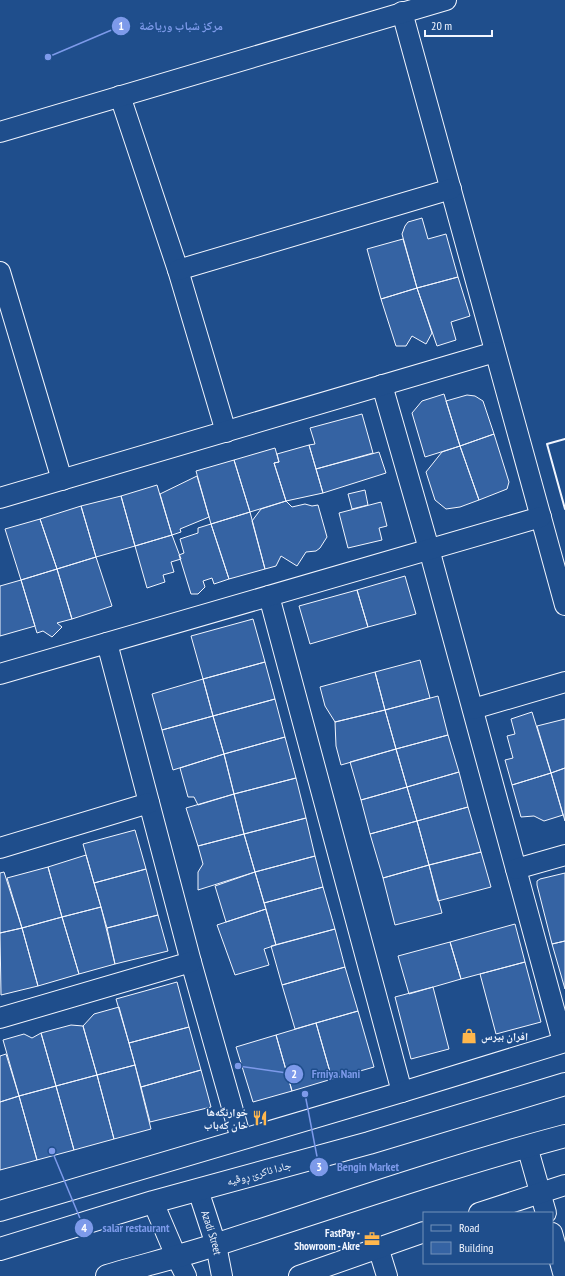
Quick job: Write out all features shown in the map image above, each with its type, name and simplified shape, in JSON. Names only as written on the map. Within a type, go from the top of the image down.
[{"type":"highway","name":"جادا ئاکرێ ڕوڤیە","points":[[0,1249],[153,1202],[369,1143],[565,1084]]},
{"type":"highway","points":[[108,1276],[216,1245],[384,1190],[527,1146],[565,1136]]},
{"type":"street","points":[[0,132],[446,0]]},
{"type":"street","points":[[402,12],[565,605]]},
{"type":"street","points":[[120,96],[178,270],[226,432]]},
{"type":"street","points":[[178,270],[451,189]]},
{"type":"street","points":[[0,272],[62,480]]},
{"type":"street","points":[[0,498],[495,352]]},
{"type":"street","points":[[0,1211],[402,1092],[564,1042],[429,549],[382,385]]},
{"type":"street","points":[[0,674],[541,517]]},
{"type":"street","points":[[269,596],[402,1092]]},
{"type":"street","points":[[107,643],[191,962],[242,1139]]},
{"type":"street","points":[[473,709],[565,682]]},
{"type":"street","points":[[0,848],[149,803]]},
{"type":"street","points":[[516,869],[565,855]]},
{"type":"street","points":[[0,1018],[191,962]]},
{"type":"street","points":[[527,1146],[546,1212]]},
{"type":"street","points":[[483,1212],[565,1185]]},
{"type":"street","name":"Azadi Street","points":[[198,1190],[216,1245],[222,1276]]},
{"type":"street","points":[[153,1202],[186,1276]]},
{"type":"street","points":[[299,1276],[423,1232]]},
{"type":"street","points":[[553,1237],[564,1276]]},
{"type":"street","points":[[378,1247],[387,1276]]},
{"type":"building","points":[[422,218],[428,239],[446,234],[458,277],[417,288],[402,234],[408,222]]},
{"type":"building","points":[[403,239],[417,288],[381,299],[367,249]]},
{"type":"building","points":[[458,277],[470,316],[451,322],[456,340],[437,346],[417,288]]},
{"type":"building","points":[[417,288],[432,333],[426,344],[412,336],[406,346],[396,346],[381,299]]},
{"type":"building","points":[[444,394],[460,446],[425,457],[412,413],[422,401]]},
{"type":"building","points":[[467,395],[475,396],[483,401],[494,434],[460,446],[446,401]]},
{"type":"building","points":[[362,414],[373,453],[316,469],[309,445],[315,444],[310,428]]},
{"type":"building","points":[[494,434],[509,482],[507,489],[479,500],[460,446]]},
{"type":"building","points":[[309,445],[323,493],[286,501],[274,463],[279,462],[277,454]]},
{"type":"building","points":[[460,446],[479,500],[460,507],[446,509],[435,500],[426,472],[442,452]]},
{"type":"building","points":[[275,448],[279,462],[274,463],[286,501],[250,512],[234,460]]},
{"type":"building","points":[[379,452],[386,473],[323,493],[316,469]]},
{"type":"building","points":[[234,460],[250,512],[211,524],[196,471]]},
{"type":"building","points":[[197,476],[209,517],[180,529],[181,532],[172,535],[160,494]]},
{"type":"building","points":[[157,485],[172,535],[135,546],[121,496]]},
{"type":"building","points":[[365,490],[368,505],[352,509],[348,494]]},
{"type":"building","points":[[121,496],[135,546],[96,557],[81,506]]},
{"type":"building","points":[[286,501],[292,507],[305,504],[312,506],[318,505],[327,537],[320,548],[316,551],[306,552],[297,566],[281,556],[276,566],[265,569],[252,521],[261,509]]},
{"type":"building","points":[[381,502],[387,526],[379,528],[382,540],[348,548],[339,513]]},
{"type":"building","points":[[81,506],[96,557],[57,569],[40,519]]},
{"type":"building","points":[[250,512],[265,569],[229,579],[211,524]]},
{"type":"building","points":[[40,519],[57,569],[21,580],[5,529]]},
{"type":"building","points":[[211,524],[229,579],[214,584],[212,578],[203,581],[205,587],[198,594],[191,594],[179,555],[184,553],[180,539],[198,533],[198,528]]},
{"type":"building","points":[[172,535],[181,559],[171,562],[174,572],[163,575],[165,582],[147,588],[135,546]]},
{"type":"building","points":[[96,557],[112,606],[72,619],[57,569]]},
{"type":"building","points":[[57,569],[72,619],[57,623],[62,627],[52,637],[43,631],[37,633],[21,580]]},
{"type":"building","points":[[405,576],[416,614],[368,627],[357,590]]},
{"type":"building","points":[[21,580],[35,626],[0,636],[0,586]]},
{"type":"building","points":[[357,590],[368,627],[310,644],[299,606]]},
{"type":"building","points":[[253,619],[265,662],[203,679],[191,636]]},
{"type":"building","points":[[420,660],[430,698],[385,710],[375,672]]},
{"type":"building","points":[[265,662],[275,699],[213,716],[203,679]]},
{"type":"building","points":[[375,672],[385,710],[335,722],[325,706],[320,687]]},
{"type":"building","points":[[203,679],[213,716],[162,730],[152,694]]},
{"type":"building","points":[[438,696],[448,735],[396,749],[385,710]]},
{"type":"building","points":[[275,699],[285,737],[224,754],[213,716]]},
{"type":"building","points":[[385,710],[396,749],[341,765],[336,746],[335,722]]},
{"type":"building","points":[[532,712],[551,773],[512,785],[505,760],[513,758],[507,736],[515,734],[511,719]]},
{"type":"building","points":[[213,716],[224,754],[173,770],[162,730]]},
{"type":"building","points":[[565,719],[565,768],[551,773],[537,726]]},
{"type":"building","points":[[448,735],[459,772],[407,787],[396,749]]},
{"type":"building","points":[[285,737],[296,778],[234,794],[224,754]]},
{"type":"building","points":[[396,749],[407,787],[361,800],[350,762]]},
{"type":"building","points":[[224,754],[234,794],[198,805],[194,797],[188,797],[180,768]]},
{"type":"building","points":[[565,768],[565,821],[551,773]]},
{"type":"building","points":[[459,772],[468,807],[417,821],[407,787]]},
{"type":"building","points":[[551,773],[563,815],[544,821],[534,816],[521,817],[512,785]]},
{"type":"building","points":[[296,778],[306,818],[244,834],[234,794]]},
{"type":"building","points":[[407,787],[417,821],[370,834],[361,800]]},
{"type":"building","points":[[234,794],[244,834],[198,846],[186,808]]},
{"type":"building","points":[[468,807],[481,852],[429,865],[417,821]]},
{"type":"building","points":[[306,818],[315,856],[255,872],[244,834]]},
{"type":"building","points":[[417,821],[429,865],[383,878],[370,834]]},
{"type":"building","points":[[135,830],[146,869],[94,883],[83,844]]},
{"type":"building","points":[[244,834],[255,872],[198,890],[198,872],[203,864],[198,846]]},
{"type":"building","points":[[481,852],[491,887],[438,901],[429,865]]},
{"type":"building","points":[[86,855],[101,907],[62,917],[48,867]]},
{"type":"building","points":[[315,856],[323,887],[264,903],[255,872]]},
{"type":"building","points":[[429,865],[442,913],[395,925],[383,878]]},
{"type":"building","points":[[48,867],[62,917],[22,928],[7,878]]},
{"type":"building","points":[[146,869],[158,915],[107,928],[94,883]]},
{"type":"building","points":[[4,872],[22,928],[0,933],[0,873]]},
{"type":"building","points":[[255,872],[266,909],[226,922],[215,886]]},
{"type":"building","points":[[565,873],[565,941],[552,944],[537,881]]},
{"type":"building","points":[[323,887],[335,929],[276,945],[264,903]]},
{"type":"building","points":[[101,907],[115,964],[79,974],[62,917]]},
{"type":"building","points":[[266,909],[276,945],[264,949],[269,965],[235,975],[217,925]]},
{"type":"building","points":[[158,915],[168,951],[115,964],[107,928]]},
{"type":"building","points":[[62,917],[79,974],[38,986],[22,928]]},
{"type":"building","points":[[515,924],[525,962],[461,979],[450,942]]},
{"type":"building","points":[[22,928],[38,986],[1,995],[0,933]]},
{"type":"building","points":[[335,929],[345,967],[282,985],[271,946]]},
{"type":"building","points":[[565,941],[565,989],[552,944]]},
{"type":"building","points":[[450,942],[461,979],[409,994],[398,956]]},
{"type":"building","points":[[525,962],[541,1022],[496,1034],[480,974]]},
{"type":"building","points":[[345,967],[358,1011],[295,1029],[282,985]]},
{"type":"building","points":[[177,982],[189,1027],[129,1043],[116,999]]},
{"type":"building","points":[[433,987],[449,1049],[411,1059],[395,997]]},
{"type":"building","points":[[119,1007],[135,1065],[97,1075],[83,1026],[94,1014]]},
{"type":"building","points":[[358,1011],[374,1067],[332,1079],[316,1023]]},
{"type":"building","points":[[316,1023],[332,1079],[292,1091],[276,1035]]},
{"type":"building","points":[[71,1025],[83,1026],[97,1075],[56,1086],[41,1033]]},
{"type":"building","points":[[189,1027],[201,1070],[141,1087],[129,1043]]},
{"type":"building","points":[[41,1033],[56,1086],[19,1096],[3,1040],[24,1034],[32,1038]]},
{"type":"building","points":[[276,1035],[292,1091],[253,1102],[236,1047]]},
{"type":"building","points":[[6,1054],[19,1096],[0,1102],[0,1056]]},
{"type":"building","points":[[135,1065],[151,1129],[114,1139],[97,1075]]},
{"type":"building","points":[[201,1070],[211,1107],[150,1122],[141,1087]]},
{"type":"building","points":[[97,1075],[114,1139],[74,1150],[56,1086]]},
{"type":"building","points":[[56,1086],[74,1150],[37,1160],[19,1096]]},
{"type":"building","points":[[19,1096],[37,1160],[0,1170],[0,1102]]},
{"type":"wall","points":[[565,439],[547,444],[565,509]]},
{"type":"place","name":"مركز شباب ورياضة","points":[[48,57]]},
{"type":"place","name":"افران بيرس","points":[[469,1036]]},
{"type":"place","name":"Frniya Nani","points":[[238,1066]]},
{"type":"place","name":"Bengin Market","points":[[305,1094]]},
{"type":"place","name":"خوارنگەھا خان كەباب","points":[[260,1118]]},
{"type":"place","name":"salar restaurant","points":[[52,1151]]},
{"type":"place","name":"FastPay - Showroom - Akre","points":[[372,1239]]}]
